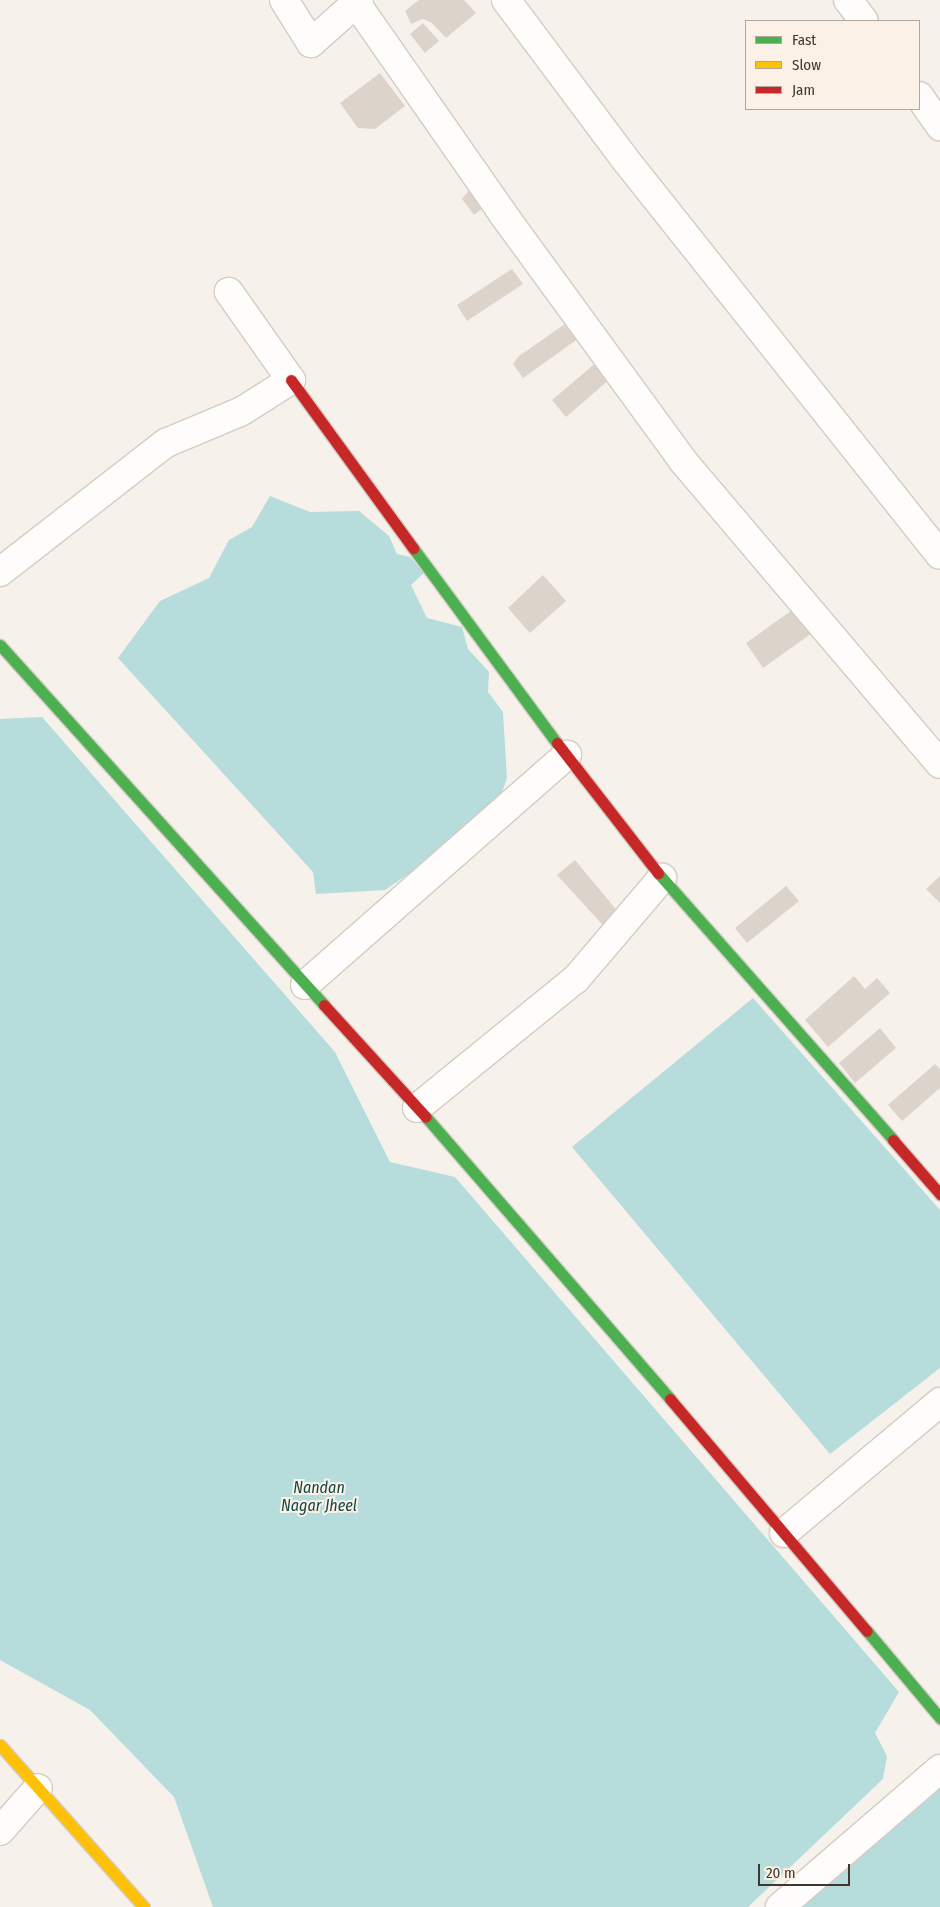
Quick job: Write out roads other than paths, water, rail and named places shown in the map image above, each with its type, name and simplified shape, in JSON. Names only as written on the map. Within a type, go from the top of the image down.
[{"type":"street","points":[[284,0],[312,43],[358,1],[683,461],[940,764]]},
{"type":"street","points":[[506,0],[624,158],[940,555]]},
{"type":"street","points":[[848,0],[863,20]]},
{"type":"street","points":[[920,97],[940,126]]},
{"type":"street","points":[[229,292],[291,380],[567,755],[662,878],[940,1194]]},
{"type":"street","points":[[0,572],[166,443],[242,411],[291,380]]},
{"type":"street","points":[[0,645],[513,1214],[940,1718]]},
{"type":"street","points":[[305,985],[567,755]]},
{"type":"street","points":[[417,1108],[576,979],[662,878]]},
{"type":"street","points":[[784,1533],[940,1402]]},
{"type":"street","points":[[0,1745],[144,1907]]},
{"type":"street","points":[[780,1907],[940,1769]]},
{"type":"street","points":[[0,1831],[38,1788]]},
{"type":"water","points":[[270,496],[310,512],[359,511],[389,536],[397,554],[410,557],[424,573],[411,585],[427,618],[462,627],[468,649],[489,672],[488,692],[503,712],[507,778],[499,801],[479,826],[385,890],[316,894],[313,872],[118,658],[160,601],[209,578],[229,540],[252,527]]},
{"type":"water","name":"Nandan Nagar Jheel","points":[[42,717],[335,1052],[390,1162],[455,1177],[899,1692],[875,1733],[887,1756],[883,1779],[748,1907],[213,1907],[174,1797],[90,1710],[0,1660],[0,719]]},
{"type":"water","points":[[753,998],[940,1210],[940,1368],[830,1454],[572,1147]]},
{"type":"water","points":[[940,1780],[940,1907],[785,1907]]}]
